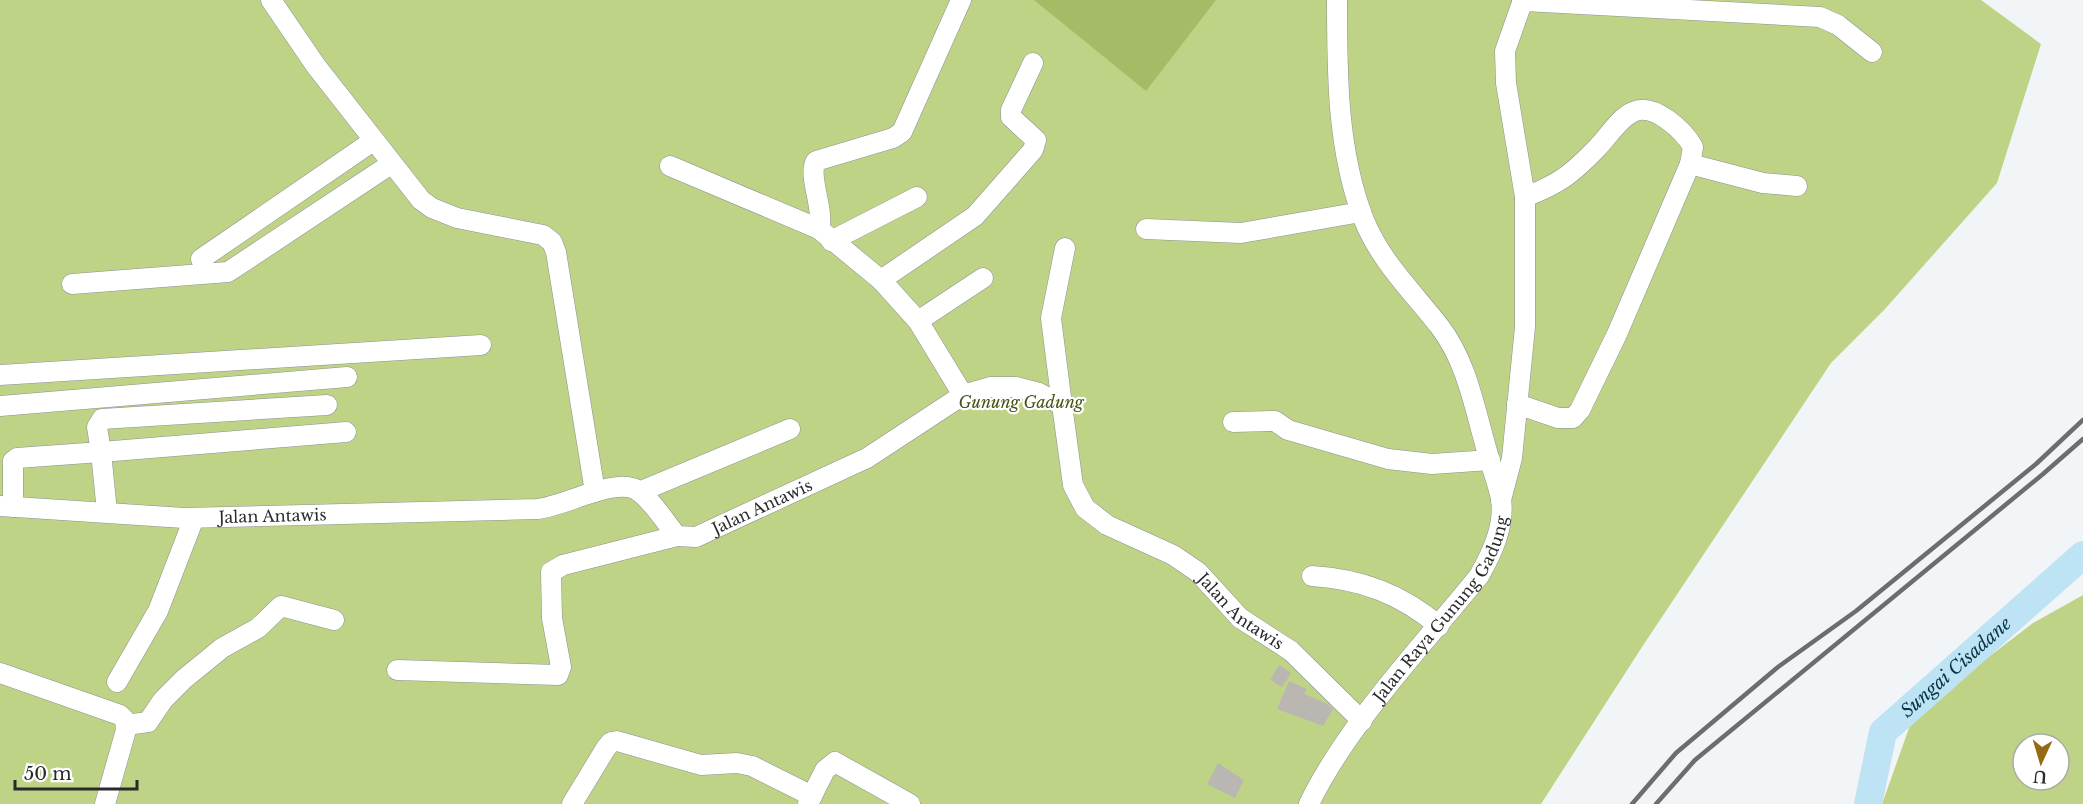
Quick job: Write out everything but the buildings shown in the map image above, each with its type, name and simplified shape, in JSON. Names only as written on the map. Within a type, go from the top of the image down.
[{"type":"street","points":[[271,0],[373,141],[421,200],[444,214],[543,235],[552,242],[556,252],[595,492]]},
{"type":"street","points":[[825,235],[814,170],[816,161],[893,138],[902,132],[961,0]]},
{"type":"street","name":"Jalan Raya Gunung Gadung","points":[[1309,804],[1322,777],[1362,721],[1479,576],[1492,552],[1499,530],[1501,500],[1456,352],[1441,328],[1383,256],[1361,212],[1353,187],[1337,91],[1337,0]]},
{"type":"street","points":[[1501,500],[1512,458],[1525,327],[1525,197],[1506,83],[1506,51],[1522,0],[1820,17],[1838,25],[1872,52]]},
{"type":"street","points":[[881,280],[975,216],[1033,150],[1035,140],[1011,117],[1011,110],[1033,63]]},
{"type":"street","points":[[1517,404],[1558,418],[1573,418],[1580,410],[1617,334],[1690,164],[1693,147],[1676,127],[1651,110],[1639,110],[1628,115],[1598,148],[1556,185],[1525,197]]},
{"type":"street","points":[[201,259],[373,141]]},
{"type":"street","points":[[72,284],[228,272],[391,164]]},
{"type":"street","points":[[1690,164],[1763,183],[1797,186]]},
{"type":"street","points":[[670,166],[825,235],[881,280],[918,321],[963,395]]},
{"type":"street","points":[[825,235],[917,197]]},
{"type":"street","points":[[1146,229],[1241,233],[1361,212]]},
{"type":"street","points":[[1062,405],[1051,318],[1065,248]]},
{"type":"street","points":[[918,321],[983,278]]},
{"type":"street","points":[[0,375],[481,345]]},
{"type":"street","points":[[0,406],[347,376]]},
{"type":"street","name":"Jalan Antawis","points":[[397,670],[558,675],[561,667],[552,618],[551,572],[563,565],[677,536],[696,537],[867,458],[963,395],[990,387],[1016,387],[1040,393],[1062,405],[1073,485],[1085,508],[1107,525],[1173,555],[1198,572],[1240,618],[1291,651],[1362,721]]},
{"type":"street","points":[[107,512],[98,427],[102,419],[327,405]]},
{"type":"street","points":[[1233,422],[1275,421],[1288,430],[1388,459],[1432,464],[1490,460]]},
{"type":"street","points":[[677,536],[639,492],[790,429]]},
{"type":"street","points":[[7,506],[11,466],[17,458],[346,432]]},
{"type":"street","name":"Jalan Antawis","points":[[7,506],[194,518],[548,508],[595,492],[623,486],[639,492]]},
{"type":"street","points":[[117,682],[158,610],[194,518]]},
{"type":"street","points":[[1312,576],[1351,580],[1385,591],[1419,609],[1438,626]]},
{"type":"street","points":[[126,725],[148,722],[163,700],[184,679],[222,648],[258,628],[281,606],[334,620]]},
{"type":"street","points":[[0,673],[120,715],[126,725],[105,804]]},
{"type":"street","points":[[572,804],[606,748],[611,742],[617,741],[701,765],[737,763],[752,766],[810,800],[825,770],[835,762],[910,804]]},
{"type":"green space","name":"Gunung Gadung","points":[[0,0],[1981,0],[2041,44],[1997,183],[1885,309],[1831,363],[1642,647],[1541,804],[0,804]]},
{"type":"green space","points":[[1034,0],[1216,0],[1146,91]]},
{"type":"green space","points":[[2083,595],[2083,804],[1882,804],[1914,714],[2033,623]]},
{"type":"waterway","name":"Sungai Cisadane","points":[[1868,804],[1883,732],[2083,555]]},
{"type":"railway","points":[[1632,804],[1676,753],[1778,667],[1856,611],[2036,464],[2083,420]]},
{"type":"railway","points":[[1656,804],[1695,760],[2083,439]]}]
